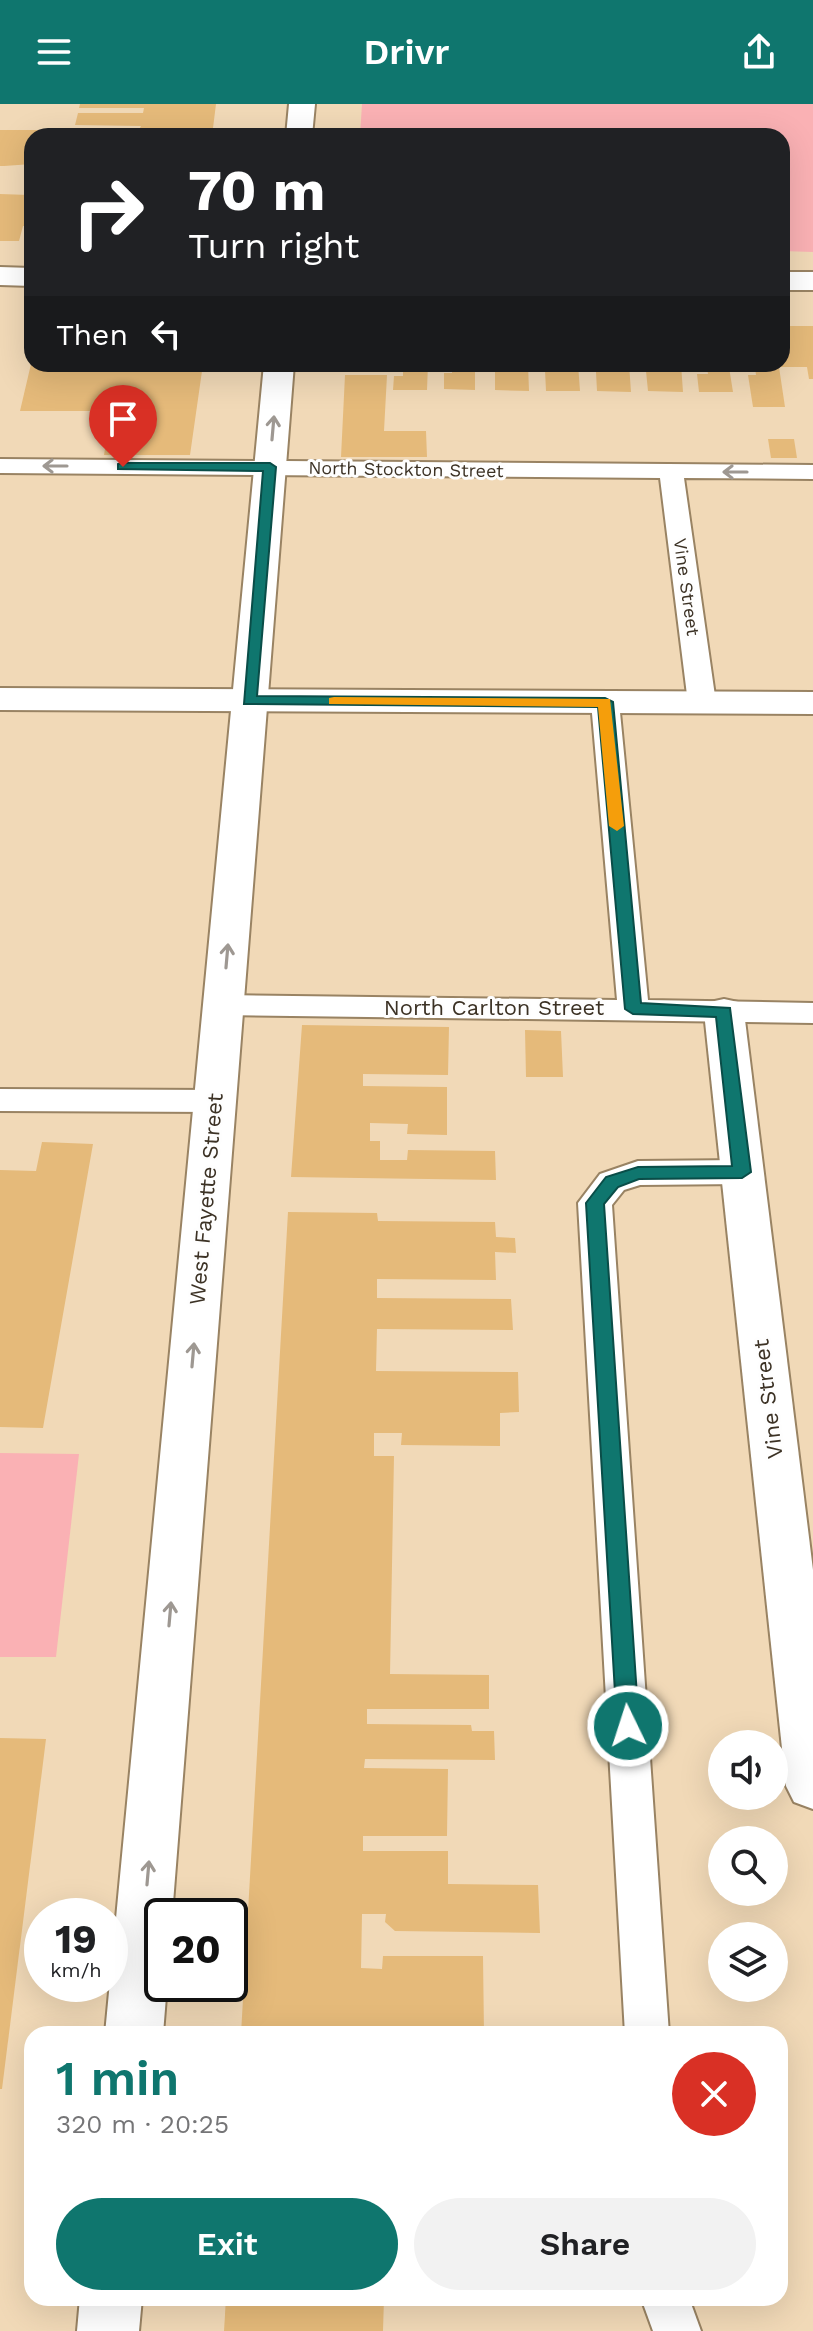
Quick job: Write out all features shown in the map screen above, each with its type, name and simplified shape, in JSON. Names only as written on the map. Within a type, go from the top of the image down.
[{"type":"street","points":[[300,128],[302,104]]},
{"type":"street","points":[[0,276],[24,277]]},
{"type":"street","points":[[790,281],[813,281]]},
{"type":"street","name":"West Fayette Street","points":[[135,2026],[278,372]]},
{"type":"street","points":[[0,699],[813,703]]},
{"type":"street","name":"Vine Street","points":[[724,1012],[813,1786]]},
{"type":"street","points":[[108,2331],[110,2306]]},
{"type":"lane","name":"North Stockton Street","points":[[0,466],[813,472]]},
{"type":"lane","name":"Vine Street","points":[[671,472],[702,703]]},
{"type":"lane","points":[[605,702],[633,1009]]},
{"type":"lane","name":"North Carlton Street","points":[[223,1005],[813,1013]]},
{"type":"lane","points":[[0,1100],[215,1101]]},
{"type":"lane","points":[[646,2026],[595,1203],[612,1182],[638,1173],[742,1172]]},
{"type":"lane","points":[[668,2306],[677,2331]]},
{"type":"shaded area","points":[[362,104],[813,104],[813,252],[790,251],[790,128],[360,128]]},
{"type":"shaded area","points":[[0,1453],[79,1454],[56,1657],[0,1657]]},
{"type":"building","points":[[80,104],[216,104],[213,128],[75,125],[78,113],[143,113],[144,108],[79,108]]},
{"type":"building","points":[[0,130],[24,130],[24,164],[0,166]]},
{"type":"building","points":[[0,194],[24,195],[24,226],[19,241],[0,241]]},
{"type":"building","points":[[790,326],[813,326],[813,379],[809,379],[807,367],[790,367]]},
{"type":"building","points":[[29,372],[202,372],[190,455],[104,455],[111,411],[20,411]]},
{"type":"building","points":[[403,372],[428,372],[427,390],[393,390],[394,376],[403,376]]},
{"type":"building","points":[[475,372],[475,390],[444,389],[444,373]]},
{"type":"building","points":[[495,372],[528,372],[529,391],[495,390]]},
{"type":"building","points":[[545,372],[579,372],[580,391],[546,391]]},
{"type":"building","points":[[596,372],[630,372],[631,392],[597,391]]},
{"type":"building","points":[[646,372],[682,372],[683,392],[648,391]]},
{"type":"building","points":[[730,372],[733,392],[699,392],[697,374]]},
{"type":"building","points":[[756,372],[780,372],[785,407],[753,407],[748,375],[756,375]]},
{"type":"building","points":[[345,375],[387,375],[384,431],[426,431],[427,457],[341,457]]},
{"type":"building","points":[[768,439],[794,439],[797,458],[771,458]]},
{"type":"building","points":[[302,1025],[449,1027],[448,1075],[363,1074],[363,1086],[447,1087],[447,1135],[407,1134],[408,1124],[370,1123],[370,1141],[380,1141],[380,1160],[407,1160],[408,1150],[495,1151],[496,1180],[291,1177]]},
{"type":"building","points":[[525,1030],[561,1031],[563,1077],[526,1077]]},
{"type":"building","points":[[42,1142],[93,1144],[43,1428],[0,1427],[0,1170],[36,1171]]},
{"type":"building","points":[[288,1212],[377,1213],[378,1221],[495,1222],[496,1237],[515,1238],[516,1253],[495,1252],[496,1280],[377,1279],[377,1298],[511,1299],[513,1330],[377,1329],[376,1371],[518,1372],[519,1412],[500,1413],[500,1446],[401,1445],[402,1433],[374,1433],[374,1456],[394,1456],[390,1674],[489,1675],[489,1709],[367,1709],[367,1724],[471,1725],[472,1731],[494,1731],[495,1760],[365,1759],[364,1768],[448,1769],[447,1836],[363,1836],[363,1851],[448,1851],[448,1884],[538,1885],[540,1933],[395,1931],[385,1922],[386,1914],[362,1914],[361,1968],[382,1969],[383,1956],[483,1956],[484,2026],[241,2026],[243,2002],[248,2002],[248,1912]]},
{"type":"building","points":[[0,1738],[46,1739],[2,2089]]},
{"type":"building","points":[[226,2306],[384,2306],[383,2331],[224,2331]]},
{"type":"slow traffic","points":[[334,701],[605,702],[617,826]]},
{"type":"route","points":[[123,467],[270,467],[249,701],[605,702],[633,1009],[724,1012],[742,1172],[638,1173],[612,1182],[595,1203],[628,1726]]}]
